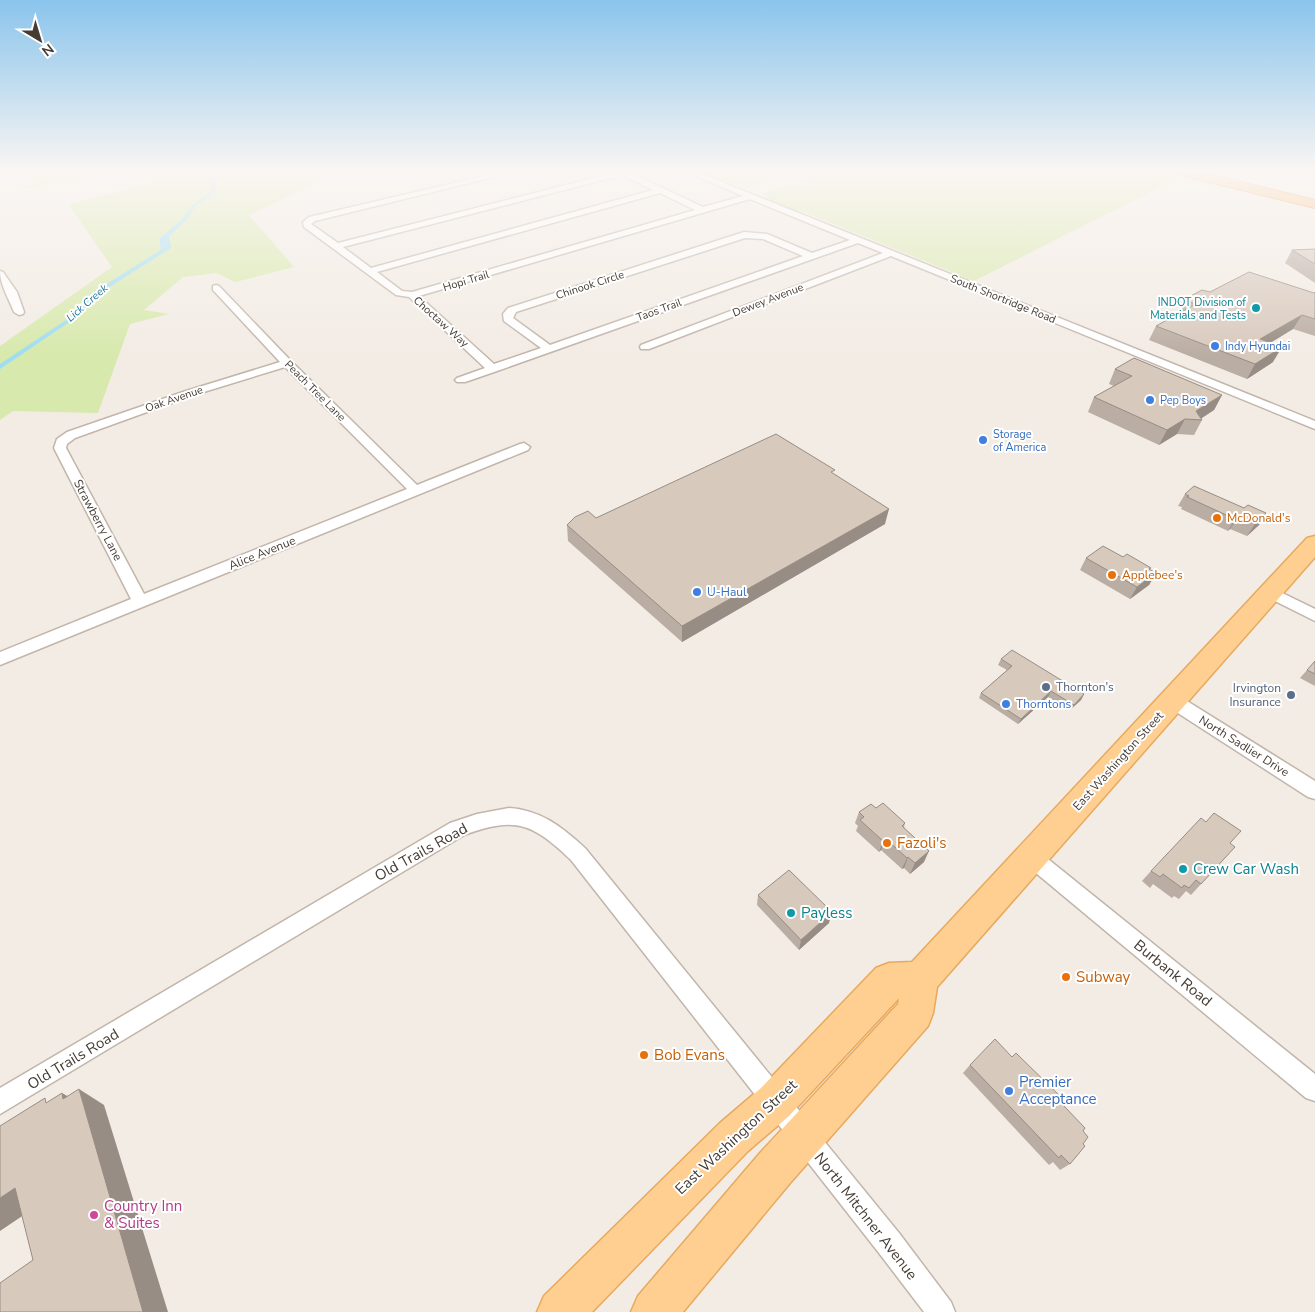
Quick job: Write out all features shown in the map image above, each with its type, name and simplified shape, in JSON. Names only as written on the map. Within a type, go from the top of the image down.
[{"type":"main road","name":"East Washington Street","points":[[654,1312],[790,1120],[915,1013],[920,979],[1315,543]]},
{"type":"main road","name":"East Washington Street","points":[[560,1312],[734,1137],[790,1120]]},
{"type":"street","points":[[319,233],[338,246],[387,233]]},
{"type":"street","points":[[370,271],[506,233]]},
{"type":"street","name":"Hopi Trail","points":[[412,296],[624,233]]},
{"type":"street","name":"South Shortridge Road","points":[[841,233],[1315,425]]},
{"type":"street","name":"Chinook Circle","points":[[549,349],[508,318],[508,314],[512,310],[744,235],[764,236],[811,256]]},
{"type":"street","name":"Taos Trail","points":[[462,380],[857,240]]},
{"type":"street","name":"Choctaw Way","points":[[338,246],[400,293],[412,296],[493,369]]},
{"type":"street","name":"Dewey Avenue","points":[[645,347],[891,253]]},
{"type":"street","points":[[0,274],[12,292],[19,312]]},
{"type":"street","name":"Peach Tree Lane","points":[[216,288],[287,363],[416,491]]},
{"type":"street","name":"Oak Avenue","points":[[64,440],[71,435],[181,396],[287,363]]},
{"type":"street","name":"Strawberry Lane","points":[[64,440],[60,448],[140,601]]},
{"type":"street","name":"Alice Avenue","points":[[0,659],[140,601],[524,448]]},
{"type":"street","points":[[1270,592],[1315,616]]},
{"type":"street","name":"North Sadlier Drive","points":[[1173,700],[1315,791]]},
{"type":"street","name":"Old Trails Road","points":[[0,1102],[457,828],[485,818],[507,816],[533,820],[549,828],[578,854],[790,1120]]},
{"type":"street","name":"Burbank Road","points":[[1031,857],[1315,1089]]},
{"type":"street","name":"North Mitchner Avenue","points":[[790,1120],[889,1243],[941,1312]]},
{"type":"green space","points":[[88,233],[265,233],[294,267],[235,282],[217,273],[183,277],[144,310],[169,314],[130,324],[98,413],[13,411],[0,420],[0,346],[112,267]]},
{"type":"green space","points":[[856,233],[1069,233],[974,281]]},
{"type":"water","name":"Lick Creek","points":[[166,233],[172,233],[169,236],[171,248],[108,288],[77,317],[0,369],[0,364],[66,320],[97,290],[159,251],[161,249],[159,239]]},
{"type":"building","points":[[1315,249],[1315,264],[1292,250]]},
{"type":"building","points":[[1249,272],[1315,292],[1315,319],[1302,315],[1260,339],[1282,347],[1255,364],[1156,326],[1196,304],[1183,300],[1202,290],[1210,292]]},
{"type":"building","points":[[1134,358],[1222,395],[1196,411],[1202,420],[1185,419],[1167,430],[1094,397],[1132,376],[1115,369]]},
{"type":"building","name":"U-Haul","points":[[776,434],[835,470],[831,472],[889,509],[682,626],[567,525],[575,517],[588,511],[596,518]]},
{"type":"building","points":[[1194,486],[1244,508],[1248,505],[1266,513],[1255,524],[1238,517],[1235,519],[1187,497],[1189,496],[1185,494]]},
{"type":"building","points":[[1103,546],[1123,557],[1127,554],[1156,573],[1137,587],[1086,558]]},
{"type":"building","points":[[1012,650],[1084,694],[1074,705],[1051,691],[1021,719],[981,693],[1012,666],[1001,659]]},
{"type":"building","points":[[1315,661],[1315,674],[1307,670]]},
{"type":"building","points":[[883,803],[905,823],[902,826],[929,851],[915,863],[886,839],[883,841],[860,820],[864,817],[859,812],[871,804],[876,808]]},
{"type":"building","name":"Crew Car Wash","points":[[1214,813],[1241,831],[1230,843],[1235,847],[1201,884],[1196,880],[1189,888],[1184,885],[1182,888],[1163,874],[1160,877],[1151,871],[1201,818],[1206,822]]},
{"type":"building","name":"Payless","points":[[789,870],[832,912],[801,940],[758,895]]},
{"type":"building","name":"Premier Acceptance","points":[[995,1039],[1012,1057],[1016,1053],[1066,1102],[1063,1105],[1085,1128],[1083,1131],[1088,1137],[1083,1144],[1085,1146],[1070,1164],[1061,1155],[1059,1158],[970,1065]]},
{"type":"building","name":"Country Inn & Suites","points":[[79,1089],[143,1312],[0,1312],[0,1283],[33,1260],[15,1188],[0,1198],[0,1126],[45,1098],[46,1103],[62,1093],[63,1099]]},
{"type":"place","name":"INDOT Division of Materials and Tests","points":[[1256,308]]},
{"type":"place","name":"Indy Hyundai","points":[[1215,346]]},
{"type":"place","name":"Pep Boys","points":[[1150,400]]},
{"type":"place","name":"Storage of America","points":[[983,440]]},
{"type":"place","name":"McDonald's","points":[[1217,518]]},
{"type":"place","name":"Applebee's","points":[[1112,575]]},
{"type":"place","name":"U-Haul","points":[[697,592]]},
{"type":"place","name":"Thornton's","points":[[1046,687]]},
{"type":"place","name":"Irvington Insurance","points":[[1291,695]]},
{"type":"place","name":"Thorntons","points":[[1006,704]]},
{"type":"place","name":"Fazoli's","points":[[887,843]]},
{"type":"place","name":"Crew Car Wash","points":[[1183,869]]},
{"type":"place","name":"Payless","points":[[791,913]]},
{"type":"place","name":"Subway","points":[[1066,977]]},
{"type":"place","name":"Bob Evans","points":[[644,1055]]},
{"type":"place","name":"Premier Acceptance","points":[[1009,1091]]},
{"type":"place","name":"Country Inn & Suites","points":[[94,1215]]}]
